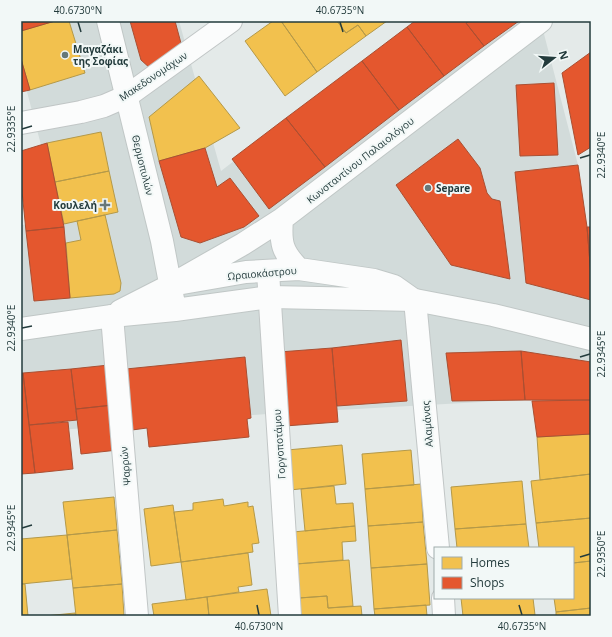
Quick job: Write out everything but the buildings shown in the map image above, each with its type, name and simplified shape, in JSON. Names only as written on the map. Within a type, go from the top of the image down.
[{"type":"street","name":"Θερμοπυλών","points":[[108,21],[162,241],[175,310]]},
{"type":"street","name":"Μακεδονομάχων","points":[[21,123],[81,112],[104,106],[127,96],[231,21]]},
{"type":"street","name":"Κωνσταντίνου Παλαιολόγου","points":[[171,285],[243,244],[282,219],[541,21]]},
{"type":"street","points":[[282,219],[281,234],[283,249],[299,269]]},
{"type":"street","name":"Ωραιοκάστρου","points":[[112,316],[171,285],[246,272],[268,272],[299,269],[374,280],[394,286],[415,300]]},
{"type":"street","name":"Γοργοποτάμου","points":[[268,272],[290,616]]},
{"type":"street","name":"Ωραιοκάστρου","points":[[21,329],[112,316],[175,310],[270,297],[415,300],[493,315],[591,339]]},
{"type":"street","name":"Αλαμάνας","points":[[415,300],[438,547]]},
{"type":"street","name":"Ψαρρών","points":[[112,316],[137,616]]},
{"type":"street","points":[[443,599],[444,616]]},
{"type":"shaded area","points":[[21,21],[179,21],[221,171],[415,21],[535,21],[544,34],[578,165],[587,227],[591,227],[591,400],[499,401],[267,414],[21,433],[21,225],[61,221],[21,69]]},
{"type":"place","name":"Μαγαζάκι της Σοφίας","points":[[65,55]]},
{"type":"place","name":"Separe","points":[[428,188]]},
{"type":"place","name":"Κουλελή","points":[[105,205]]}]
